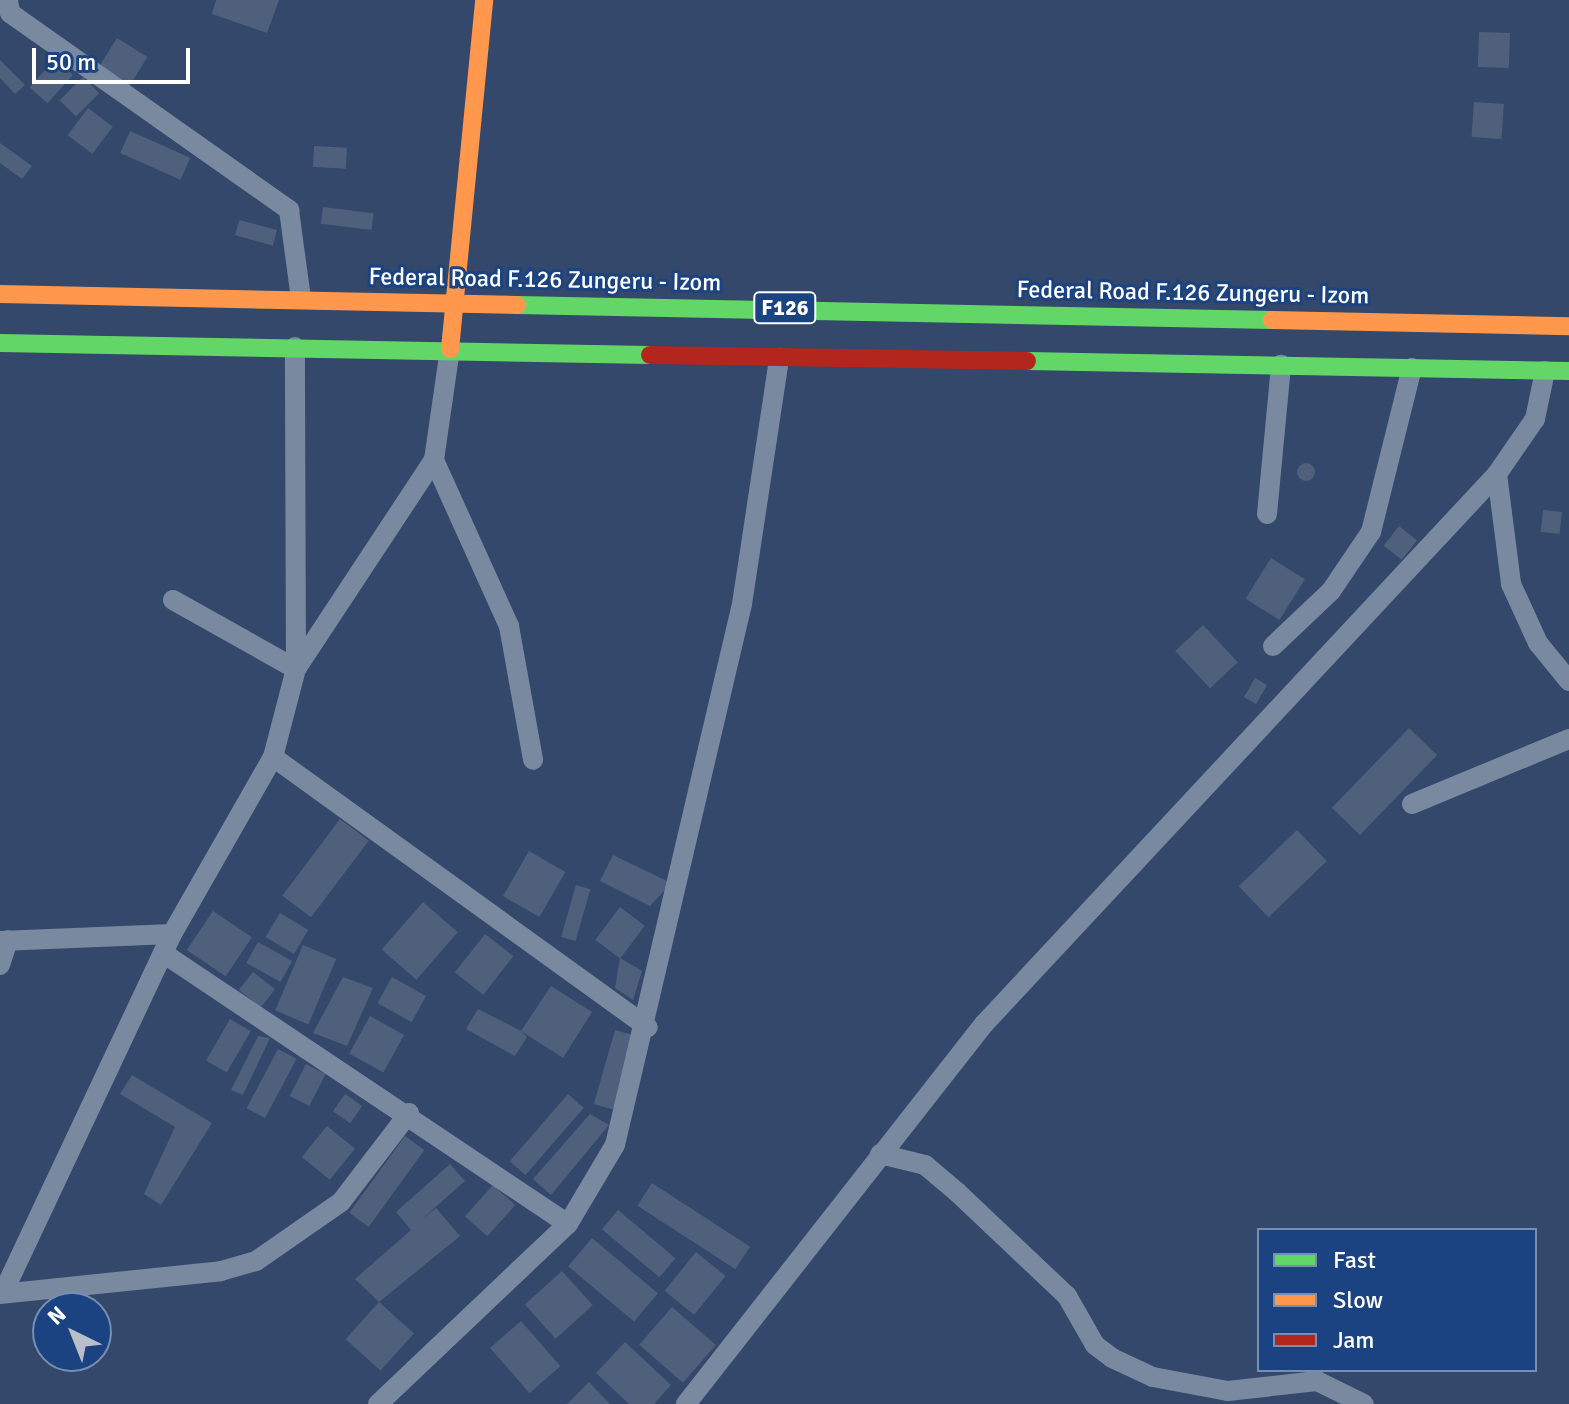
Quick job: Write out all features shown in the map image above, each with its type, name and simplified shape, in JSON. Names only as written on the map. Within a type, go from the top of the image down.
[{"type":"main road","points":[[450,349],[452,302],[484,0]]},
{"type":"main road","name":"Federal Road F.126 Zungeru - Izom","points":[[0,294],[1569,326]]},
{"type":"main road","name":"F126","points":[[0,343],[1569,371]]},
{"type":"street","points":[[8,0],[10,13],[289,210],[301,299]]},
{"type":"street","points":[[2,1293],[172,934],[273,757],[296,669],[295,347]]},
{"type":"street","points":[[296,669],[434,460],[450,349]]},
{"type":"street","points":[[378,1404],[568,1224],[615,1145],[648,1027],[742,604],[779,358]]},
{"type":"street","points":[[1267,514],[1281,365]]},
{"type":"street","points":[[1273,646],[1331,591],[1371,532],[1412,368]]},
{"type":"street","points":[[686,1404],[984,1024],[1497,474],[1535,419],[1545,371]]},
{"type":"street","points":[[434,460],[509,626],[533,760]]},
{"type":"street","points":[[1497,474],[1511,584],[1538,643],[1569,681]]},
{"type":"street","points":[[173,600],[296,669]]},
{"type":"street","points":[[1412,804],[1569,739]]},
{"type":"street","points":[[273,757],[648,1027]]},
{"type":"street","points":[[0,965],[4,940],[172,934]]},
{"type":"street","points":[[163,953],[409,1113],[568,1224]]},
{"type":"street","points":[[2,1293],[221,1271],[256,1261],[341,1202],[409,1113]]},
{"type":"street","points":[[880,1154],[925,1165],[957,1192],[1067,1296],[1095,1345],[1112,1358],[1153,1377],[1228,1391],[1317,1381],[1364,1404]]},
{"type":"building","points":[[216,0],[279,0],[267,33],[212,14]]},
{"type":"building","points":[[1479,32],[1510,33],[1509,68],[1478,67]]},
{"type":"building","points":[[117,38],[148,57],[128,88],[98,69]]},
{"type":"building","points":[[55,59],[73,75],[47,103],[30,87]]},
{"type":"building","points":[[0,60],[25,85],[15,94],[0,78]]},
{"type":"building","points":[[83,77],[99,93],[76,117],[60,100]]},
{"type":"building","points":[[1474,102],[1504,104],[1501,139],[1472,137]]},
{"type":"building","points":[[88,108],[113,127],[92,154],[68,135]]},
{"type":"building","points":[[130,131],[190,158],[181,180],[120,153]]},
{"type":"building","points":[[0,143],[32,166],[22,179],[0,163]]},
{"type":"building","points":[[314,146],[347,148],[346,169],[313,167]]},
{"type":"building","points":[[323,207],[374,213],[372,230],[321,224]]},
{"type":"building","points":[[239,220],[277,230],[273,245],[235,235]]},
{"type":"building","points":[[1302,463],[1310,463],[1315,472],[1313,479],[1302,481],[1297,476],[1297,468]]},
{"type":"building","points":[[1543,510],[1562,512],[1560,534],[1541,532]]},
{"type":"building","points":[[1399,526],[1417,540],[1402,560],[1384,546]]},
{"type":"building","points":[[1271,558],[1305,579],[1279,620],[1246,599]]},
{"type":"building","points":[[1203,625],[1238,662],[1210,688],[1175,651]]},
{"type":"building","points":[[1255,678],[1267,685],[1256,704],[1244,697]]},
{"type":"building","points":[[1409,728],[1437,755],[1360,835],[1332,808]]},
{"type":"building","points":[[340,819],[369,841],[311,917],[282,896]]},
{"type":"building","points":[[1297,830],[1327,861],[1269,917],[1239,886]]},
{"type":"building","points":[[529,851],[565,872],[539,917],[503,896]]},
{"type":"building","points":[[613,855],[671,883],[650,906],[600,881]]},
{"type":"building","points":[[576,885],[590,889],[576,941],[561,937]]},
{"type":"building","points":[[423,902],[458,932],[416,980],[382,950]]},
{"type":"building","points":[[620,907],[645,926],[620,958],[595,940]]},
{"type":"building","points":[[213,911],[252,937],[226,976],[187,950]]},
{"type":"building","points":[[280,913],[308,930],[294,954],[266,937]]},
{"type":"building","points":[[485,934],[513,956],[483,995],[455,973]]},
{"type":"building","points":[[258,942],[292,961],[280,982],[246,963]]},
{"type":"building","points":[[303,945],[336,959],[308,1024],[275,1010]]},
{"type":"building","points":[[620,958],[642,971],[633,1000],[615,988]]},
{"type":"building","points":[[253,972],[275,989],[261,1007],[239,990]]},
{"type":"building","points":[[343,977],[373,988],[347,1046],[313,1033]]},
{"type":"building","points":[[392,977],[426,996],[412,1022],[377,1003]]},
{"type":"building","points":[[551,986],[592,1012],[563,1058],[521,1031]]},
{"type":"building","points":[[478,1009],[527,1037],[515,1056],[466,1029]]},
{"type":"building","points":[[370,1016],[404,1035],[383,1073],[349,1054]]},
{"type":"building","points":[[230,1019],[251,1031],[227,1073],[206,1061]]},
{"type":"building","points":[[615,1030],[636,1036],[615,1110],[594,1104]]},
{"type":"building","points":[[258,1036],[270,1038],[243,1095],[231,1090]]},
{"type":"building","points":[[278,1049],[297,1059],[265,1118],[247,1108]]},
{"type":"building","points":[[306,1064],[326,1074],[309,1106],[290,1096]]},
{"type":"building","points":[[132,1075],[212,1123],[161,1205],[144,1194],[175,1127],[120,1094]]},
{"type":"building","points":[[345,1094],[362,1106],[350,1123],[333,1111]]},
{"type":"building","points":[[568,1094],[584,1108],[525,1175],[510,1161]]},
{"type":"building","points":[[590,1114],[609,1125],[551,1195],[533,1179]]},
{"type":"building","points":[[327,1126],[355,1149],[330,1180],[302,1157]]},
{"type":"building","points":[[405,1136],[424,1150],[369,1227],[349,1213]]},
{"type":"building","points":[[450,1164],[465,1181],[422,1219],[436,1208],[460,1236],[379,1302],[355,1279],[411,1230],[396,1212]]},
{"type":"building","points":[[652,1183],[750,1247],[735,1269],[637,1206]]},
{"type":"building","points":[[493,1185],[515,1205],[487,1236],[465,1216]]},
{"type":"building","points":[[618,1210],[675,1258],[659,1277],[602,1229]]},
{"type":"building","points":[[592,1238],[658,1293],[634,1322],[568,1266]]},
{"type":"building","points":[[696,1252],[726,1276],[694,1315],[665,1291]]},
{"type":"building","points":[[562,1271],[593,1305],[556,1339],[525,1304]]},
{"type":"building","points":[[379,1302],[414,1333],[380,1371],[346,1339]]},
{"type":"building","points":[[672,1307],[716,1345],[683,1383],[639,1345]]},
{"type":"building","points":[[521,1321],[560,1366],[529,1393],[490,1348]]},
{"type":"building","points":[[625,1342],[671,1385],[654,1404],[629,1404],[596,1373]]},
{"type":"building","points":[[589,1382],[610,1404],[567,1404]]},
{"type":"traffic: fast","points":[[517,305],[1272,320]]},
{"type":"traffic: fast","points":[[0,343],[650,355]]},
{"type":"traffic: fast","points":[[1027,361],[1569,371]]},
{"type":"traffic: slow","points":[[450,349],[484,0]]},
{"type":"traffic: slow","points":[[0,294],[517,305]]},
{"type":"traffic: slow","points":[[1272,320],[1569,326]]},
{"type":"traffic: jam","points":[[650,355],[1027,361]]}]
